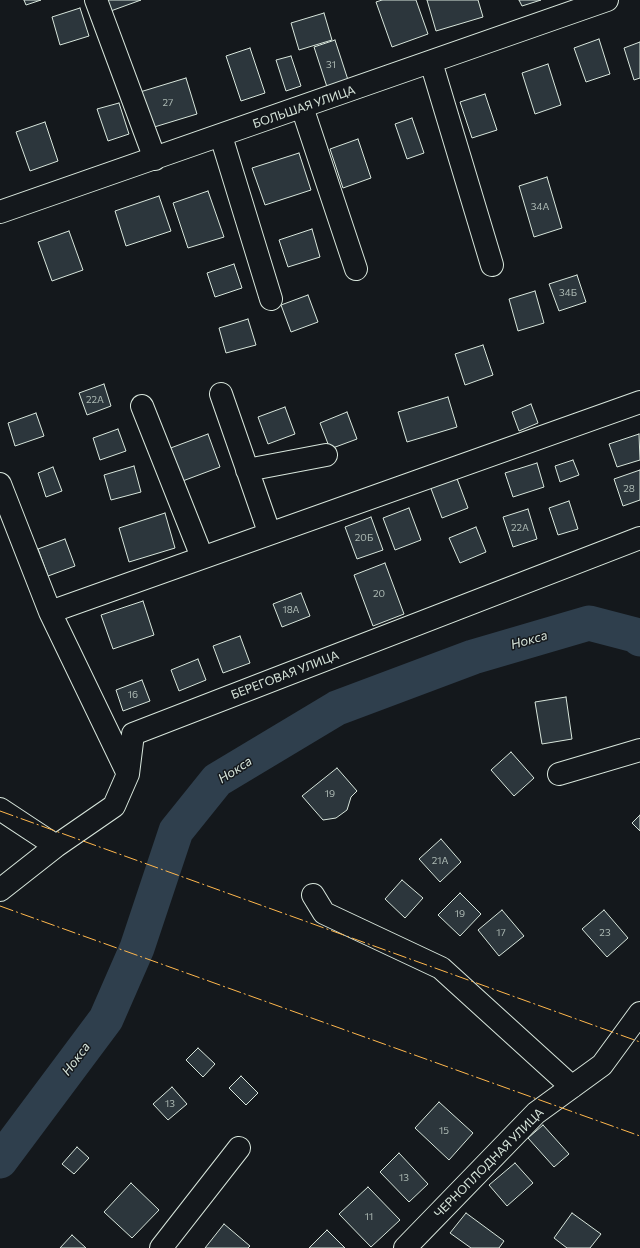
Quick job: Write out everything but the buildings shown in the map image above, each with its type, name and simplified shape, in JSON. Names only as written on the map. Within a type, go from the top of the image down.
[{"type":"street","points":[[96,0],[155,159]]},
{"type":"street","name":"БОЛЬШАЯ УЛИЦА","points":[[0,212],[607,0]]},
{"type":"street","points":[[431,62],[492,265]]},
{"type":"street","points":[[302,107],[356,269]]},
{"type":"street","points":[[221,136],[271,299]]},
{"type":"street","points":[[221,394],[269,532]]},
{"type":"street","points":[[50,612],[269,532],[640,402]]},
{"type":"street","points":[[142,406],[202,557]]},
{"type":"street","points":[[248,470],[326,455]]},
{"type":"street","points":[[0,484],[50,612],[128,774]]},
{"type":"street","name":"БЕРЕГОВАЯ УЛИЦА","points":[[0,890],[56,846],[114,806],[128,774],[133,734],[640,538]]},
{"type":"street","points":[[559,774],[640,750]]},
{"type":"street","points":[[0,809],[56,846]]},
{"type":"street","points":[[313,894],[324,913],[441,968],[572,1087]]},
{"type":"street","name":"ЧЕРНОПЛОДНАЯ УЛИЦА","points":[[405,1248],[536,1113],[602,1065],[640,1013]]},
{"type":"street","points":[[161,1248],[239,1148]]},
{"type":"waterway","name":"Нокса","points":[[0,1161],[106,1019],[137,948],[176,831],[217,780],[337,708],[473,657],[589,623],[635,635],[640,639]]},
{"type":"power","points":[[0,811],[640,1042]]},
{"type":"power","points":[[0,906],[640,1136]]}]
